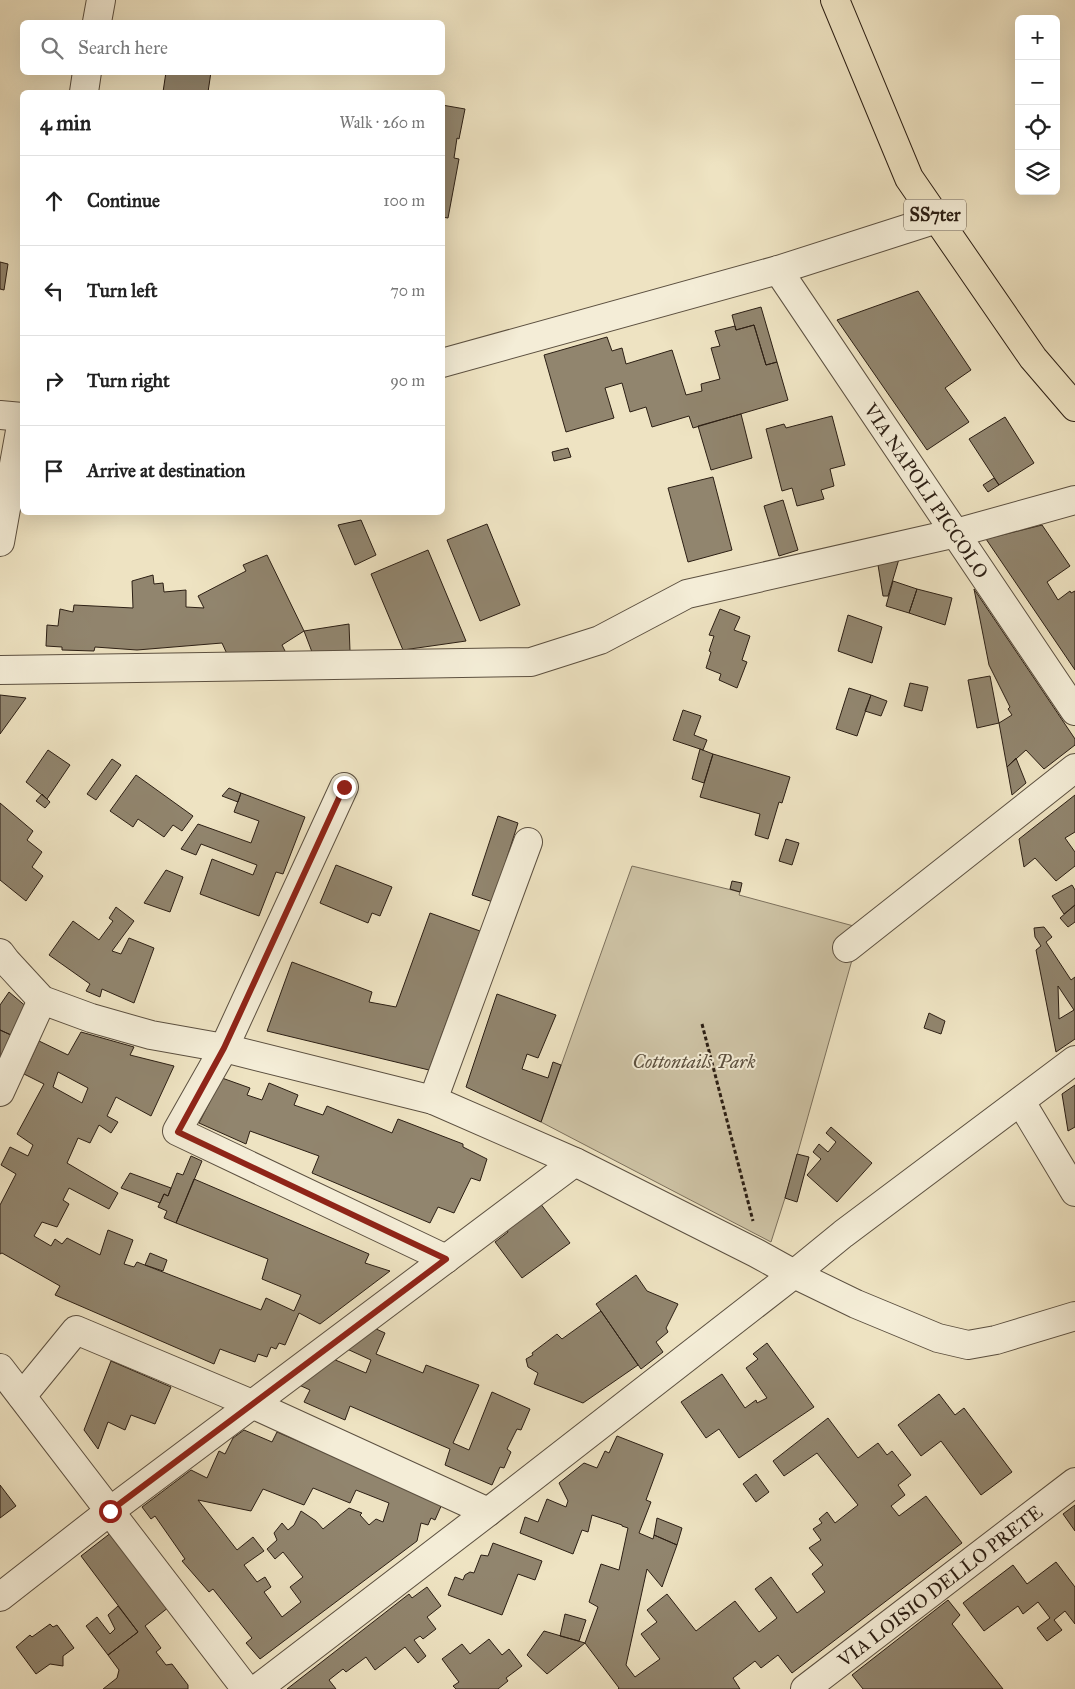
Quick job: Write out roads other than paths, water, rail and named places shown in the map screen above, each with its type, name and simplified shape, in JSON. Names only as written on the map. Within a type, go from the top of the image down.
[{"type":"main road","name":"SS7ter","points":[[835,0],[909,178],[1033,358],[1075,408]]},
{"type":"street","points":[[97,20],[101,0]]},
{"type":"street","points":[[84,90],[87,75]]},
{"type":"street","points":[[445,362],[778,270],[937,220]]},
{"type":"street","name":"VIA NAPOLI PICCOLO","points":[[778,270],[1075,711]]},
{"type":"street","points":[[0,415],[20,419]]},
{"type":"street","points":[[0,542],[16,482],[20,440]]},
{"type":"street","points":[[0,670],[531,662],[600,640],[687,594],[956,533],[1075,500]]},
{"type":"street","points":[[847,948],[1075,768]]},
{"type":"street","points":[[344,787],[224,1048],[178,1132],[446,1259]]},
{"type":"street","points":[[433,1100],[528,842]]},
{"type":"street","points":[[0,953],[42,1000],[91,1018],[151,1035],[224,1048],[433,1100],[575,1162],[794,1274],[856,1304],[938,1338],[968,1345],[996,1340],[1075,1316]]},
{"type":"street","points":[[0,1092],[42,1000]]},
{"type":"street","points":[[257,1689],[488,1512],[843,1234],[1075,1060]]},
{"type":"street","points":[[1021,1102],[1075,1192]]},
{"type":"street","points":[[0,1597],[110,1511],[575,1162]]},
{"type":"street","points":[[22,1396],[76,1330],[252,1404],[488,1512]]},
{"type":"street","points":[[0,1368],[246,1689]]},
{"type":"street","name":"VIA LOISIO DELLO PRETE","points":[[805,1689],[1075,1482]]},
{"type":"park label","name":"Cottontails Park","points":[[694,1061]]}]
